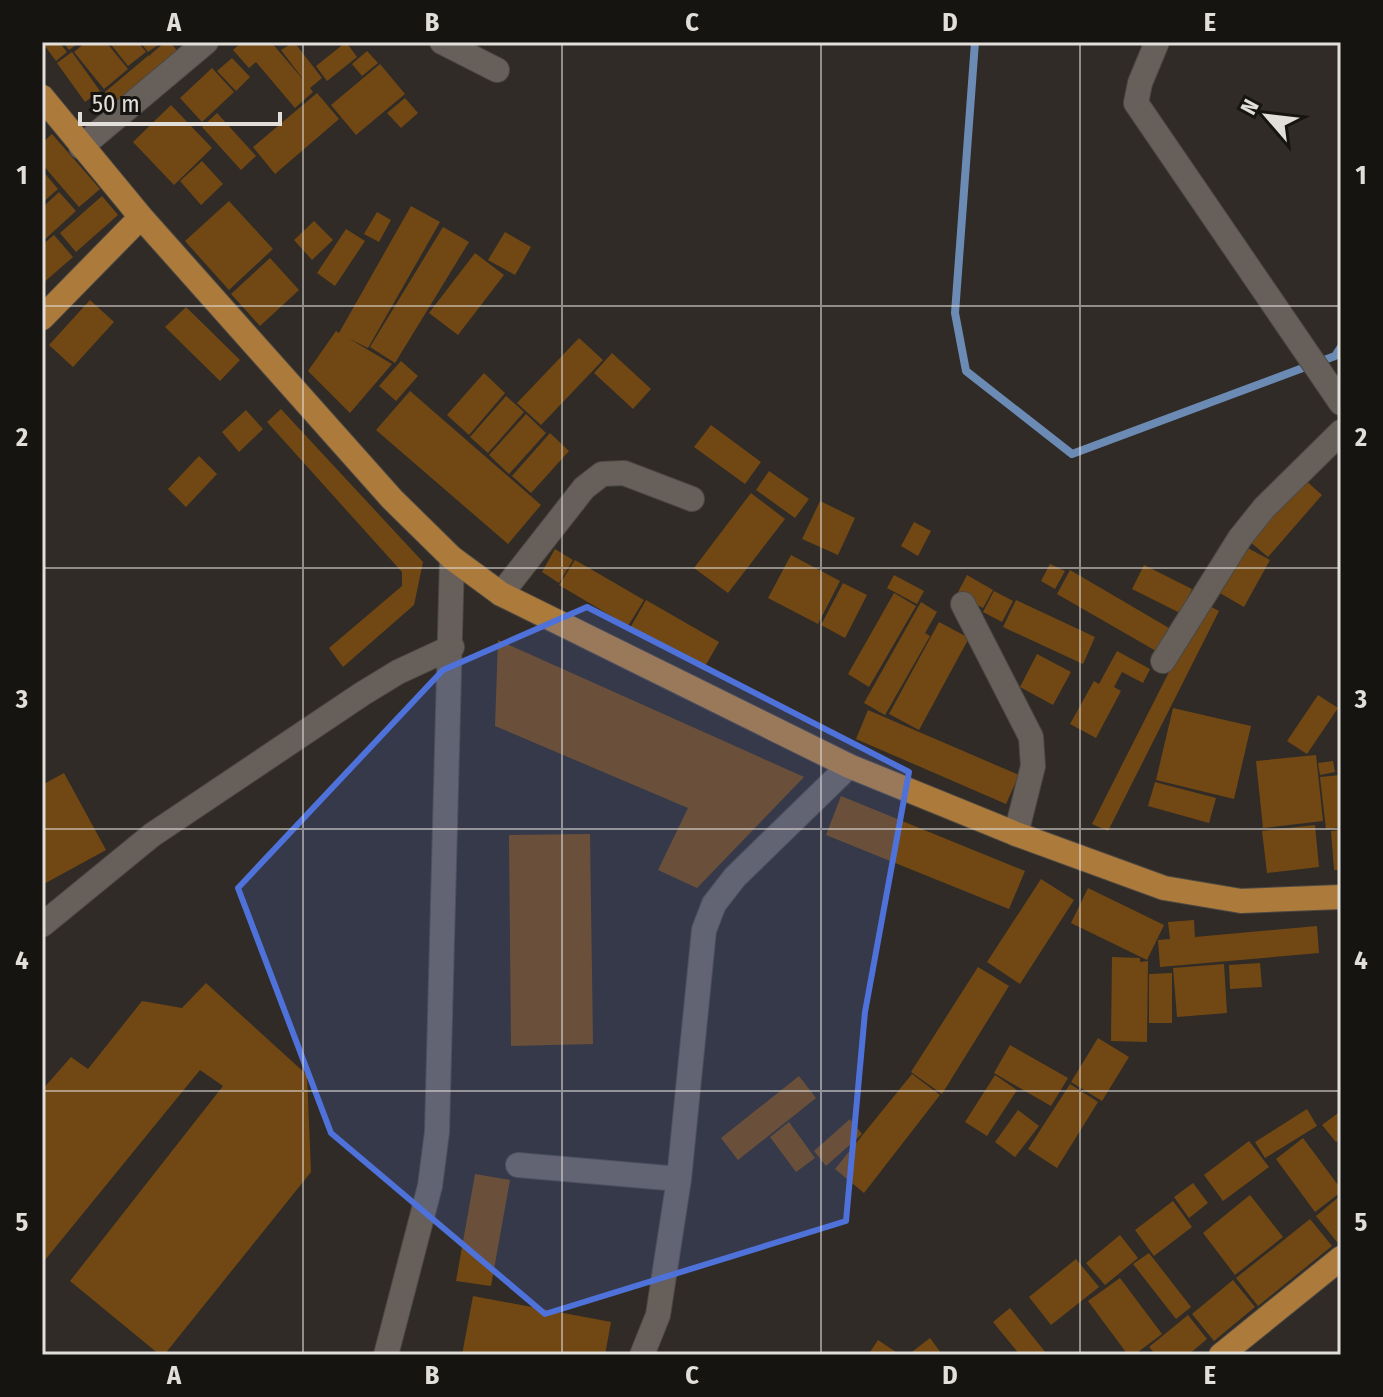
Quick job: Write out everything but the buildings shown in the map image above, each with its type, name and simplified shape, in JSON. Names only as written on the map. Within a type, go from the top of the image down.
[{"type":"main road","points":[[42,97],[141,217],[392,499],[452,558],[501,594],[849,766],[1016,834],[1164,888],[1241,901],[1341,897]]},
{"type":"main road","points":[[42,318],[141,217]]},
{"type":"main road","points":[[1221,1355],[1341,1258]]},
{"type":"street","points":[[81,147],[206,42]]},
{"type":"street","points":[[442,42],[497,70]]},
{"type":"street","points":[[1157,42],[1140,83],[1136,103],[1336,395]]},
{"type":"street","points":[[1163,661],[1240,538],[1264,508],[1341,432]]},
{"type":"street","points":[[501,594],[584,488],[602,474],[624,473],[692,499]]},
{"type":"street","points":[[386,1355],[430,1186],[437,1132],[452,558]]},
{"type":"street","points":[[963,604],[1031,737],[1033,766],[1016,834]]},
{"type":"street","points":[[42,925],[152,835],[362,694],[398,672],[452,647]]},
{"type":"street","points":[[642,1355],[658,1315],[679,1179],[704,930],[714,904],[735,877],[849,766]]},
{"type":"street","points":[[518,1165],[679,1179]]},
{"type":"highlighted area","points":[[587,607],[909,772],[865,1012],[846,1221],[545,1314],[331,1133],[238,888],[443,670]]},
{"type":"waterway","points":[[975,42],[955,313],[966,371],[1072,454],[1335,356],[1341,347]]}]
